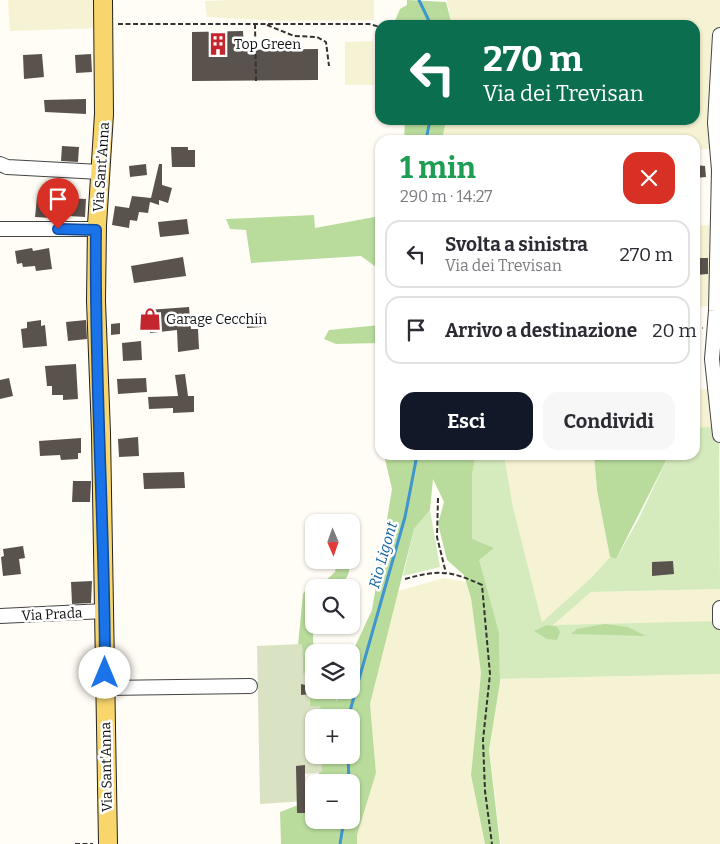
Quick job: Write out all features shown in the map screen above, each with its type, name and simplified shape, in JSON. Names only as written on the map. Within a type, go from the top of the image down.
[{"type":"main road","name":"Via Sant'Anna","points":[[103,0],[104,114],[96,230],[96,301],[105,611],[108,844]]},
{"type":"street","points":[[720,35],[715,123],[719,170],[716,311],[712,359],[720,435]]},
{"type":"street","points":[[0,164],[7,167],[100,172]]},
{"type":"street","points":[[0,228],[96,230]]},
{"type":"street","points":[[720,608],[720,622]]},
{"type":"street","name":"Via Prada","points":[[0,616],[105,611]]},
{"type":"street","points":[[105,688],[250,686]]},
{"type":"path","points":[[104,24],[369,24],[375,26]]},
{"type":"path","points":[[255,24],[256,81]]},
{"type":"path","points":[[265,24],[294,36],[317,37],[326,42],[329,66]]},
{"type":"path","points":[[438,498],[437,536],[446,573]]},
{"type":"path","points":[[405,579],[433,571],[461,575],[482,585],[490,674],[483,740],[484,791],[492,844]]},
{"type":"path","points":[[75,844],[108,844]]},
{"type":"shaded area","points":[[8,0],[103,0],[104,28],[10,31]]},
{"type":"shaded area","points":[[374,0],[374,20],[281,21],[207,17],[205,1]]},
{"type":"shaded area","points":[[447,0],[720,0],[720,358],[712,359],[717,305],[700,307],[700,226],[719,224],[717,148],[700,150],[700,135],[443,135],[445,125],[700,125],[700,20],[451,20]]},
{"type":"shaded area","points":[[373,41],[374,85],[345,85],[345,42]]},
{"type":"shaded area","points":[[720,363],[720,435],[719,426],[700,428],[700,390],[715,388],[713,364]]},
{"type":"shaded area","points":[[505,460],[594,460],[597,490],[610,557],[591,578],[542,622],[513,507]]},
{"type":"shaded area","points":[[444,578],[467,582],[471,598],[481,673],[471,775],[485,844],[357,844],[357,835],[376,773],[370,704],[398,591]]},
{"type":"shaded area","points":[[720,589],[720,622],[552,625],[591,592]]},
{"type":"shaded area","points":[[720,674],[720,844],[501,844],[489,750],[500,679]]},
{"type":"green space","points":[[407,0],[446,2],[451,20],[395,20],[400,9],[407,5]]},
{"type":"green space","points":[[405,125],[445,125],[443,135],[404,135]]},
{"type":"green space","points":[[314,215],[315,228],[375,217],[375,266],[361,256],[251,263],[246,230],[230,229],[226,219]]},
{"type":"green space","points":[[375,325],[375,343],[336,344],[324,339],[329,330]]},
{"type":"green space","points":[[719,426],[720,589],[591,592],[553,625],[720,621],[720,674],[500,679],[499,632],[472,539],[472,474],[475,460],[505,460],[513,507],[542,622],[591,578],[610,557],[616,559],[638,520],[667,460],[700,460],[700,428]]},
{"type":"green space","points":[[385,460],[475,460],[472,474],[472,539],[494,548],[479,560],[499,632],[500,682],[489,750],[500,844],[485,844],[471,775],[481,673],[471,598],[464,575],[447,560],[438,524],[444,502],[433,479],[430,510],[414,529],[370,704],[376,773],[360,825],[360,774],[319,774],[320,764],[360,764],[360,709],[320,709],[320,706],[310,706],[310,699],[336,699],[337,701],[338,699],[360,699],[360,644],[356,644],[372,610],[392,489]]},
{"type":"green space","points":[[594,460],[666,460],[616,559],[610,557],[597,490]]},
{"type":"green space","points":[[430,510],[440,567],[403,576],[414,529]]},
{"type":"green space","points":[[336,569],[349,569],[345,579],[327,579],[335,572]]},
{"type":"green space","points":[[305,591],[305,634],[313,634],[314,644],[305,644],[305,673],[303,673],[302,645],[298,645],[303,594]]},
{"type":"green space","points":[[605,624],[628,627],[646,636],[571,634],[577,629]]},
{"type":"green space","points":[[547,625],[557,627],[560,632],[557,640],[547,639],[534,631]]},
{"type":"green space","points":[[302,644],[305,699],[310,699],[310,706],[320,706],[320,709],[305,709],[305,764],[322,764],[322,772],[305,774],[305,801],[260,804],[257,646]]},
{"type":"green space","points":[[305,802],[305,829],[359,829],[357,844],[281,844],[280,812]]},
{"type":"building","points":[[243,31],[244,50],[318,49],[318,80],[192,81],[192,32]]},
{"type":"building","points":[[42,54],[44,77],[24,79],[23,55]]},
{"type":"building","points":[[91,54],[92,72],[76,73],[75,55]]},
{"type":"building","points":[[86,99],[86,114],[45,112],[44,100]]},
{"type":"building","points":[[62,146],[79,147],[78,162],[61,161]]},
{"type":"building","points":[[171,147],[188,147],[188,150],[195,150],[195,167],[172,167]]},
{"type":"building","points":[[146,164],[147,175],[130,177],[129,166]]},
{"type":"building","points":[[159,164],[162,164],[162,185],[172,188],[168,203],[159,200],[159,205],[150,202],[148,213],[139,212],[137,221],[130,220],[129,228],[112,225],[115,206],[129,208],[132,196],[151,198]]},
{"type":"building","points":[[700,166],[705,166],[706,177],[700,178]]},
{"type":"building","points":[[37,197],[86,199],[85,217],[53,215],[52,218],[35,217]]},
{"type":"building","points":[[187,219],[189,234],[160,237],[158,222]]},
{"type":"building","points":[[32,248],[33,251],[49,248],[52,269],[36,271],[35,266],[23,267],[22,263],[17,264],[15,251]]},
{"type":"building","points":[[183,257],[186,276],[134,283],[131,266]]},
{"type":"building","points":[[700,258],[708,258],[708,274],[700,275]]},
{"type":"building","points":[[189,307],[191,329],[198,329],[199,349],[178,352],[177,330],[150,333],[148,310]]},
{"type":"building","points":[[261,313],[262,327],[247,328],[246,315]]},
{"type":"building","points":[[41,320],[41,326],[45,325],[47,346],[23,348],[21,329],[27,328],[27,322]]},
{"type":"building","points":[[86,320],[87,339],[68,341],[66,322]]},
{"type":"building","points":[[120,323],[120,334],[111,335],[111,324]]},
{"type":"building","points":[[141,341],[142,360],[123,361],[122,343]]},
{"type":"building","points":[[76,364],[78,399],[63,400],[63,395],[52,395],[52,386],[47,386],[45,366]]},
{"type":"building","points":[[185,374],[188,396],[194,396],[194,412],[173,413],[173,408],[149,409],[148,397],[178,396],[175,375]]},
{"type":"building","points":[[9,378],[13,396],[0,399],[0,380]]},
{"type":"building","points":[[146,378],[147,392],[118,394],[117,379]]},
{"type":"building","points":[[138,437],[139,456],[119,457],[118,439]]},
{"type":"building","points":[[81,438],[81,453],[78,453],[78,459],[61,460],[60,455],[40,456],[39,441]]},
{"type":"building","points":[[184,472],[185,488],[144,489],[143,473]]},
{"type":"building","points":[[73,481],[91,481],[90,502],[72,502]]},
{"type":"building","points":[[23,546],[25,558],[19,559],[21,574],[3,576],[1,557],[4,556],[3,549]]},
{"type":"building","points":[[673,561],[674,574],[652,576],[652,562]]},
{"type":"building","points":[[92,581],[91,603],[72,604],[71,582]]},
{"type":"building","points":[[301,684],[305,685],[305,695],[301,695]]},
{"type":"building","points":[[305,765],[305,813],[297,813],[296,766]]},
{"type":"waterway","name":"Rio Ligont","points":[[419,0],[429,20]]},
{"type":"waterway","name":"Rio Ligont","points":[[427,135],[429,125]]},
{"type":"waterway","name":"Rio Ligont","points":[[351,709],[405,517],[416,460]]},
{"type":"waterway","name":"Rio Ligont","points":[[348,764],[349,774]]},
{"type":"waterway","name":"Rio Ligont","points":[[340,844],[342,829]]},
{"type":"place","name":"Top Green","points":[[218,44]]},
{"type":"place","name":"Garage Cecchin","points":[[150,319]]},
{"type":"route","points":[[58,229],[96,230],[105,673]]}]
